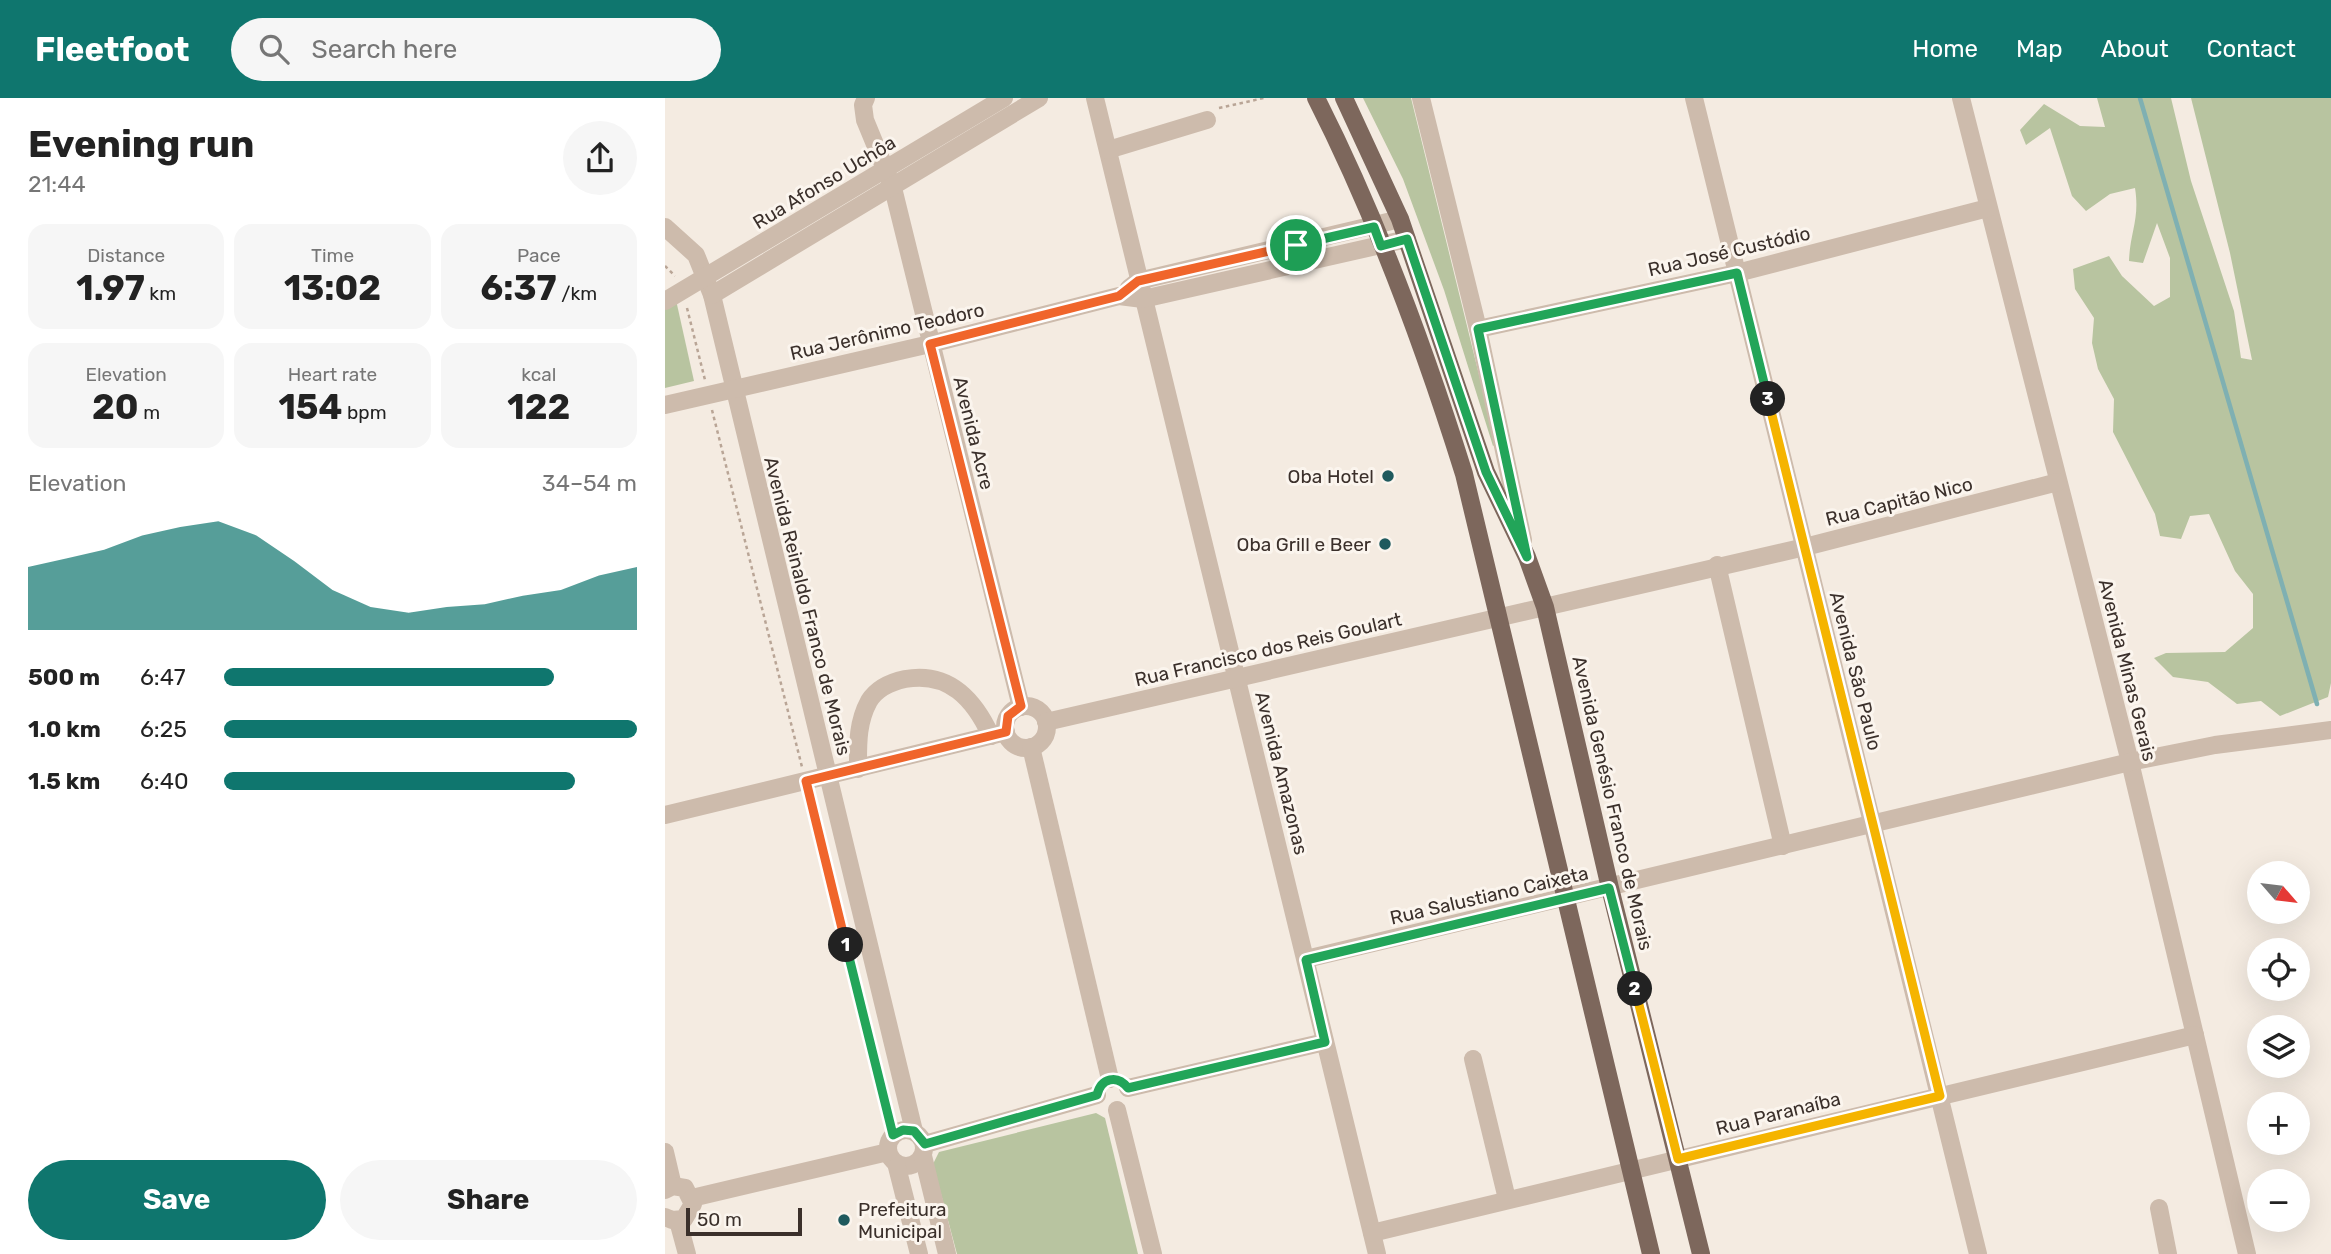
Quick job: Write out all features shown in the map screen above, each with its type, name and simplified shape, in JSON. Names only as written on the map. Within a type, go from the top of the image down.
[{"type":"main road","points":[[1316,98],[1374,227],[1446,415],[1464,474],[1651,1254]]},
{"type":"main road","points":[[1343,98],[1400,219],[1486,472],[1527,557]]},
{"type":"main road","name":"Avenida Genésio Franco de Morais","points":[[1527,557],[1545,607],[1609,888],[1701,1254]]},
{"type":"street","name":"Avenida Acre","points":[[866,98],[863,105],[865,120],[893,188],[1021,706]]},
{"type":"street","name":"Rua Afonso Uchôa","points":[[665,301],[1004,98]]},
{"type":"street","name":"Rua Afonso Uchôa","points":[[712,295],[1039,98]]},
{"type":"street","name":"Avenida Amazonas","points":[[1095,98],[1377,1254]]},
{"type":"street","name":"Avenida Genésio Franco de Morais","points":[[1421,98],[1478,329],[1527,557]]},
{"type":"street","name":"Avenida São Paulo","points":[[1694,98],[1978,1254]]},
{"type":"street","name":"Avenida Minas Gerais","points":[[1961,98],[2130,762],[2247,1254]]},
{"type":"street","points":[[1108,150],[1207,120]]},
{"type":"street","name":"Rua José Custódio","points":[[1478,329],[1737,273],[1988,208]]},
{"type":"street","name":"Rua Jerônimo Teodoro","points":[[1119,296],[1138,281],[1400,219]]},
{"type":"street","name":"Avenida Reinaldo Franco de Morais","points":[[665,227],[696,255],[712,295],[947,1254]]},
{"type":"street","name":"Rua Jerônimo Teodoro","points":[[665,405],[930,344],[1119,296],[1143,299],[1407,239]]},
{"type":"street","name":"Rua Capitão Nico","points":[[1545,607],[1717,565],[1805,547],[2058,482]]},
{"type":"street","points":[[1717,565],[1783,846]]},
{"type":"street","points":[[1498,617],[1545,607]]},
{"type":"street","name":"Rua Francisco dos Reis Goulart","points":[[1047,722],[1498,617]]},
{"type":"street","points":[[665,815],[858,769],[998,734],[1008,716],[1021,706],[1037,709],[1047,722],[1045,735],[1031,747],[1018,746],[998,734],[955,687],[927,677],[895,681],[874,695],[862,718],[858,769]]},
{"type":"street","name":"Rua Salustiano Caixeta","points":[[1306,960],[2130,762],[2215,746],[2331,730]]},
{"type":"street","points":[[1031,747],[1110,1079]]},
{"type":"street","name":"Rua Paranaíba","points":[[1372,1233],[2195,1035]]},
{"type":"street","points":[[1128,1088],[1325,1042]]},
{"type":"street","points":[[1473,1059],[1507,1199]]},
{"type":"street","points":[[1110,1079],[1120,1080],[1128,1088],[1128,1099],[1117,1110],[1102,1105],[1097,1095],[1101,1085],[1110,1079]]},
{"type":"street","points":[[921,1144],[1097,1095]]},
{"type":"street","points":[[1117,1110],[1153,1254]]},
{"type":"street","points":[[919,1254],[893,1150],[903,1130],[921,1144]]},
{"type":"street","points":[[893,1150],[912,1166],[921,1144]]},
{"type":"street","points":[[692,1198],[893,1150]]},
{"type":"street","points":[[665,1152],[669,1188],[685,1188],[692,1198],[692,1210],[672,1219],[687,1254]]},
{"type":"street","points":[[2159,1208],[2168,1254]]},
{"type":"path","points":[[1207,120],[1220,107],[1264,98]]},
{"type":"path","points":[[665,266],[683,290],[806,781],[893,1150]]},
{"type":"green space","points":[[1363,98],[1411,98],[1496,444],[1493,446],[1444,290],[1403,179]]},
{"type":"green space","points":[[2097,98],[2171,98],[2191,181],[2234,311],[2241,358],[2252,360],[2230,253],[2191,98],[2331,98],[2331,683],[2328,697],[2280,716],[2261,701],[2237,704],[2208,682],[2173,677],[2154,658],[2166,653],[2225,652],[2253,628],[2253,594],[2235,571],[2209,514],[2190,516],[2181,539],[2160,536],[2155,514],[2113,432],[2114,399],[2098,369],[2092,343],[2094,318],[2075,289],[2073,269],[2109,256],[2122,276],[2154,306],[2170,297],[2170,258],[2157,223],[2143,263],[2129,261],[2136,217],[2135,188],[2110,194],[2086,211],[2072,196],[2050,128],[2026,145],[2020,130],[2044,104],[2080,126],[2105,127]]},
{"type":"green space","points":[[676,300],[694,381],[665,388],[665,306]]},
{"type":"green space","points":[[1096,1113],[1105,1118],[1138,1254],[957,1254],[933,1164],[939,1152]]},
{"type":"waterway","points":[[2140,98],[2317,704]]},
{"type":"place","name":"Oba Hotel","points":[[1388,476]]},
{"type":"place","name":"Oba Grill e Beer","points":[[1385,544]]},
{"type":"place","name":"Prefeitura Municipal","points":[[844,1220]]},
{"type":"route","points":[[1374,227],[1381,246],[1407,239],[1486,472],[1527,557],[1478,329],[1737,273],[1940,1096],[1678,1159],[1609,888],[1306,960],[1325,1042],[1128,1088],[1120,1080],[1110,1079],[1101,1085],[1097,1095],[925,1144],[914,1131],[903,1130],[893,1135],[806,781],[1006,732],[1008,716],[1021,706],[930,344],[1119,296],[1138,281],[1296,245],[1374,227]]}]
